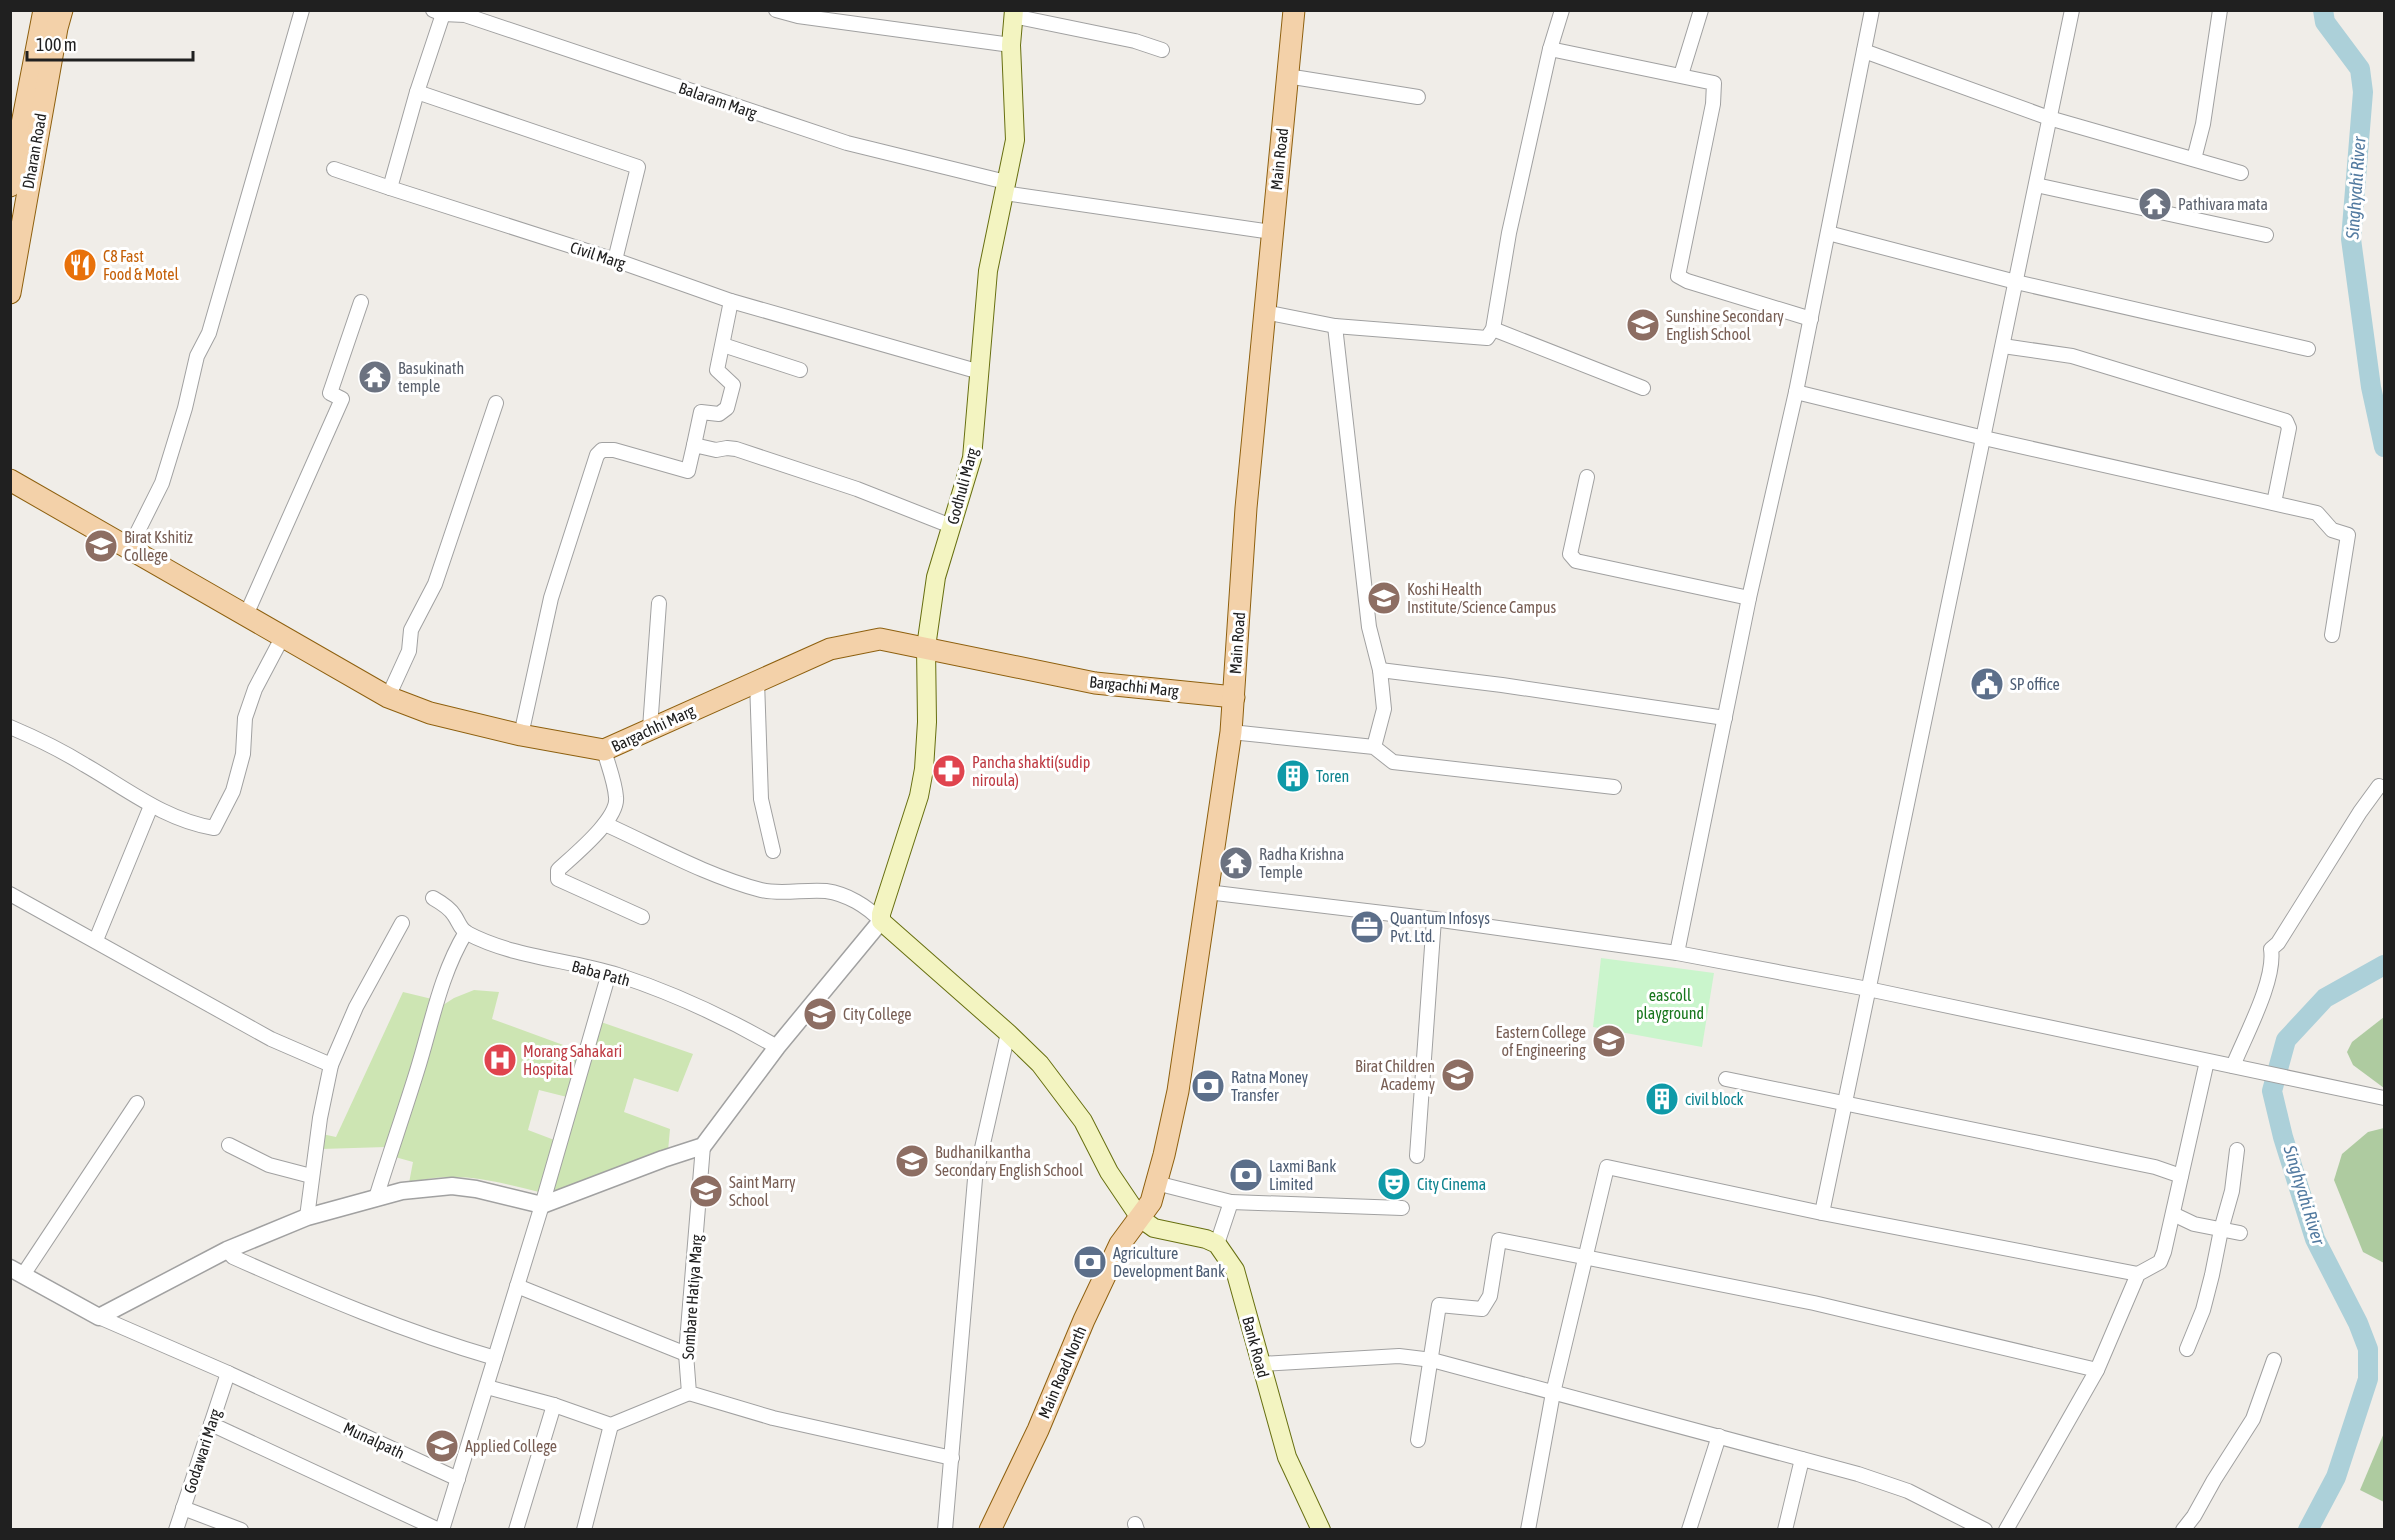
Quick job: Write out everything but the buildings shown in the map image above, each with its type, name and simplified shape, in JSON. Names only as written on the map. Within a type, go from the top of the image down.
[{"type":"main road","name":"Dharan Road","points":[[10,186],[44,10]]},
{"type":"main road","name":"Dharan Road","points":[[10,292],[16,220],[62,10]]},
{"type":"main road","name":"Main Road","points":[[1207,892],[1231,732],[1246,508],[1291,77],[1294,10]]},
{"type":"main road","name":"Main Road","points":[[1267,312],[1272,232],[1291,77],[1302,10]]},
{"type":"main road","name":"Godhuli Marg","points":[[881,921],[881,914],[919,796],[924,769],[927,722],[926,648],[936,577],[972,458],[988,271],[1015,140],[1011,45],[1013,13]]},
{"type":"main road","name":"Bargachhi Marg","points":[[10,480],[388,697],[430,713],[521,735],[604,750],[830,649],[880,639],[1095,683],[1234,697]]},
{"type":"main road","name":"Main Road North","points":[[990,1530],[1038,1430],[1114,1255],[1151,1202],[1178,1091],[1207,892]]},
{"type":"main road","points":[[881,921],[1040,1064],[1083,1120],[1108,1172],[1140,1218],[1154,1228],[1206,1239],[1217,1244]]},
{"type":"main road","name":"Bank Road","points":[[1217,1244],[1234,1270],[1287,1457],[1322,1530]]},
{"type":"street","points":[[130,547],[162,483],[185,408],[197,356],[208,333],[302,10]]},
{"type":"street","points":[[776,10],[1011,45]]},
{"type":"street","points":[[1267,312],[1335,326],[1487,338],[1493,329],[1509,233],[1550,49],[1562,10]]},
{"type":"street","points":[[1681,75],[1701,10]]},
{"type":"street","points":[[1677,953],[1749,598],[1796,392],[1872,10]]},
{"type":"street","points":[[1822,1212],[2072,10]]},
{"type":"street","points":[[2194,159],[2204,124],[2220,10]]},
{"type":"street","points":[[390,188],[438,12]]},
{"type":"street","name":"Balaram Marg","points":[[438,12],[465,15],[848,143],[1005,187],[1272,232]]},
{"type":"street","points":[[1013,13],[1135,41],[1162,50]]},
{"type":"street","points":[[1550,49],[1714,83],[1713,104],[1678,276],[1687,281],[1811,319]]},
{"type":"street","points":[[1864,51],[2049,118],[2241,173]]},
{"type":"street","points":[[1291,77],[1418,97]]},
{"type":"street","points":[[417,92],[638,166],[615,260]]},
{"type":"street","name":"Civil Marg","points":[[334,169],[615,260],[731,301],[980,372]]},
{"type":"street","points":[[2036,185],[2266,235]]},
{"type":"street","points":[[1828,233],[2016,282],[2308,349]]},
{"type":"street","points":[[521,735],[551,598],[597,455],[602,450],[614,450],[688,471],[701,412],[719,414],[727,408],[733,385],[717,370],[731,301]]},
{"type":"street","points":[[246,615],[342,399],[330,393],[361,302]]},
{"type":"street","points":[[1335,326],[1369,627],[1380,670],[1384,709],[1374,747]]},
{"type":"street","points":[[1493,329],[1643,388]]},
{"type":"street","points":[[723,345],[800,370]]},
{"type":"street","points":[[2003,346],[2072,356],[2286,422],[2289,428],[2274,503]]},
{"type":"street","points":[[1796,392],[1984,438],[2317,513],[2332,530],[2348,535],[2332,635]]},
{"type":"street","points":[[388,697],[409,651],[411,630],[435,584],[496,403]]},
{"type":"street","points":[[694,445],[716,450],[736,449],[858,489],[951,526]]},
{"type":"street","points":[[1587,477],[1569,554],[1576,561],[1749,598]]},
{"type":"street","points":[[650,728],[659,603]]},
{"type":"street","points":[[10,727],[84,764],[151,806],[196,825],[214,828],[233,791],[243,754],[245,718],[255,689],[283,636]]},
{"type":"street","points":[[1380,670],[1725,718]]},
{"type":"street","points":[[757,681],[761,799],[773,851]]},
{"type":"street","points":[[1231,732],[1374,747],[1393,762],[1614,787]]},
{"type":"street","points":[[604,750],[617,798],[615,809],[605,824],[558,870],[558,879],[642,917]]},
{"type":"street","points":[[2238,1067],[2266,986],[2273,960],[2271,949],[2278,943],[2360,812],[2379,786]]},
{"type":"street","points":[[96,940],[151,806]]},
{"type":"street","points":[[99,1317],[227,1250],[307,1217],[402,1191],[452,1186],[542,1205],[703,1146],[777,1047],[881,921],[870,909],[853,899],[826,891],[763,890],[713,873],[605,824]]},
{"type":"street","points":[[1207,892],[1677,953],[1868,989],[2385,1098]]},
{"type":"street","points":[[10,894],[272,1039],[331,1065]]},
{"type":"street","points":[[376,1198],[418,1069],[433,1009],[452,955],[466,932],[450,909],[433,898]]},
{"type":"street","points":[[1417,1156],[1434,920]]},
{"type":"street","points":[[307,1217],[320,1118],[331,1065],[356,1007],[402,923]]},
{"type":"street","name":"Baba Path","points":[[466,932],[517,951],[609,973],[685,1001],[742,1027],[777,1047]]},
{"type":"street","points":[[211,1424],[440,1530],[518,1286],[609,973]]},
{"type":"street","points":[[945,1530],[975,1179],[1008,1033]]},
{"type":"street","points":[[2006,1530],[2097,1370],[2138,1274],[2160,1262],[2207,1061]]},
{"type":"street","points":[[1726,1079],[2155,1167],[2181,1176]]},
{"type":"street","points":[[17,1271],[137,1103]]},
{"type":"street","points":[[229,1145],[269,1165],[311,1176]]},
{"type":"street","name":"Sombare Hatiya Marg","points":[[689,1394],[686,1354],[703,1146]]},
{"type":"street","points":[[2187,1349],[2203,1310],[2232,1191],[2237,1150]]},
{"type":"street","points":[[1528,1530],[1553,1393],[1607,1167],[2138,1274]]},
{"type":"street","points":[[1156,1183],[1231,1202],[1402,1208]]},
{"type":"street","points":[[1217,1244],[1231,1202]]},
{"type":"street","points":[[2173,1214],[2194,1224],[2240,1233]]},
{"type":"street","points":[[1418,1440],[1439,1305],[1482,1309],[1490,1296],[1499,1240],[1814,1303],[2097,1370]]},
{"type":"street","points":[[227,1250],[233,1257],[334,1302],[448,1345],[495,1358]]},
{"type":"street","name":"Munalpath","points":[[17,1271],[99,1317],[228,1373],[458,1479]]},
{"type":"street","points":[[518,1286],[686,1354]]},
{"type":"street","points":[[1260,1364],[1399,1356],[1432,1360],[1858,1474],[1908,1491],[1985,1530]]},
{"type":"street","points":[[2183,1530],[2194,1516],[2253,1419],[2274,1360]]},
{"type":"street","name":"Godawari Marg","points":[[176,1530],[228,1373]]},
{"type":"street","points":[[487,1387],[554,1405],[611,1425],[689,1394],[772,1418],[952,1458]]},
{"type":"street","points":[[516,1530],[554,1405]]},
{"type":"street","points":[[584,1530],[611,1425]]},
{"type":"street","points":[[1689,1530],[1719,1436]]},
{"type":"street","points":[[1785,1530],[1802,1459]]},
{"type":"street","points":[[183,1508],[240,1530]]},
{"type":"green space","name":"eascoll playground","points":[[1601,958],[1714,973],[1702,1047],[1593,1027]]},
{"type":"green space","points":[[474,990],[499,992],[492,1019],[585,1053],[571,1098],[539,1090],[528,1130],[557,1141],[539,1192],[475,1178],[443,1177],[409,1183],[413,1162],[395,1157],[440,1007]]},
{"type":"green space","points":[[403,992],[432,999],[412,1070],[386,1147],[321,1149],[322,1134],[336,1137]]},
{"type":"green space","points":[[2384,1017],[2384,1088],[2353,1065],[2347,1052],[2352,1042]]},
{"type":"green space","points":[[601,1022],[693,1054],[678,1092],[634,1078],[624,1112],[670,1129],[668,1151],[551,1193]]},
{"type":"green space","points":[[2384,1128],[2384,1263],[2363,1252],[2334,1180],[2342,1154],[2368,1132]]},
{"type":"green space","points":[[2384,1433],[2384,1502],[2360,1490]]},
{"type":"waterway","name":"Singhyahi River","points":[[2323,10],[2325,22],[2360,69],[2363,92],[2351,239],[2371,387],[2384,447]]},
{"type":"waterway","name":"Singhyahi River","points":[[2308,1530],[2336,1477],[2368,1379],[2368,1349],[2358,1323],[2315,1239],[2283,1137],[2272,1091],[2286,1040],[2325,998],[2384,965]]},
{"type":"place","name":"Pathivara mata","points":[[2155,204]]},
{"type":"place","name":"C8 Fast Food & Motel","points":[[80,265]]},
{"type":"place","name":"Sunshine Secondary English School","points":[[1643,325]]},
{"type":"place","name":"Basukinath temple","points":[[375,377]]},
{"type":"place","name":"Birat Kshitiz College","points":[[101,546]]},
{"type":"place","name":"Koshi Health Institute/Science Campus","points":[[1384,598]]},
{"type":"place","name":"SP office","points":[[1987,684]]},
{"type":"place","name":"Pancha shakti(sudip niroula)","points":[[949,771]]},
{"type":"place","name":"Toren","points":[[1293,776]]},
{"type":"place","name":"Radha Krishna Temple","points":[[1236,863]]},
{"type":"place","name":"Quantum Infosys Pvt. Ltd.","points":[[1367,927]]},
{"type":"place","name":"City College","points":[[820,1014]]},
{"type":"place","name":"Eastern College of Engineering","points":[[1609,1041]]},
{"type":"place","name":"Morang Sahakari Hospital","points":[[500,1060]]},
{"type":"place","name":"Birat Children Academy","points":[[1458,1075]]},
{"type":"place","name":"Ratna Money Transfer","points":[[1208,1086]]},
{"type":"place","name":"civil block","points":[[1662,1099]]},
{"type":"place","name":"Budhanilkantha Secondary English School","points":[[912,1161]]},
{"type":"place","name":"Laxmi Bank Limited","points":[[1246,1175]]},
{"type":"place","name":"City Cinema","points":[[1394,1184]]},
{"type":"place","name":"Saint Marry School","points":[[706,1191]]},
{"type":"place","name":"Agriculture Development Bank","points":[[1090,1262]]},
{"type":"place","name":"Applied College","points":[[442,1446]]}]
